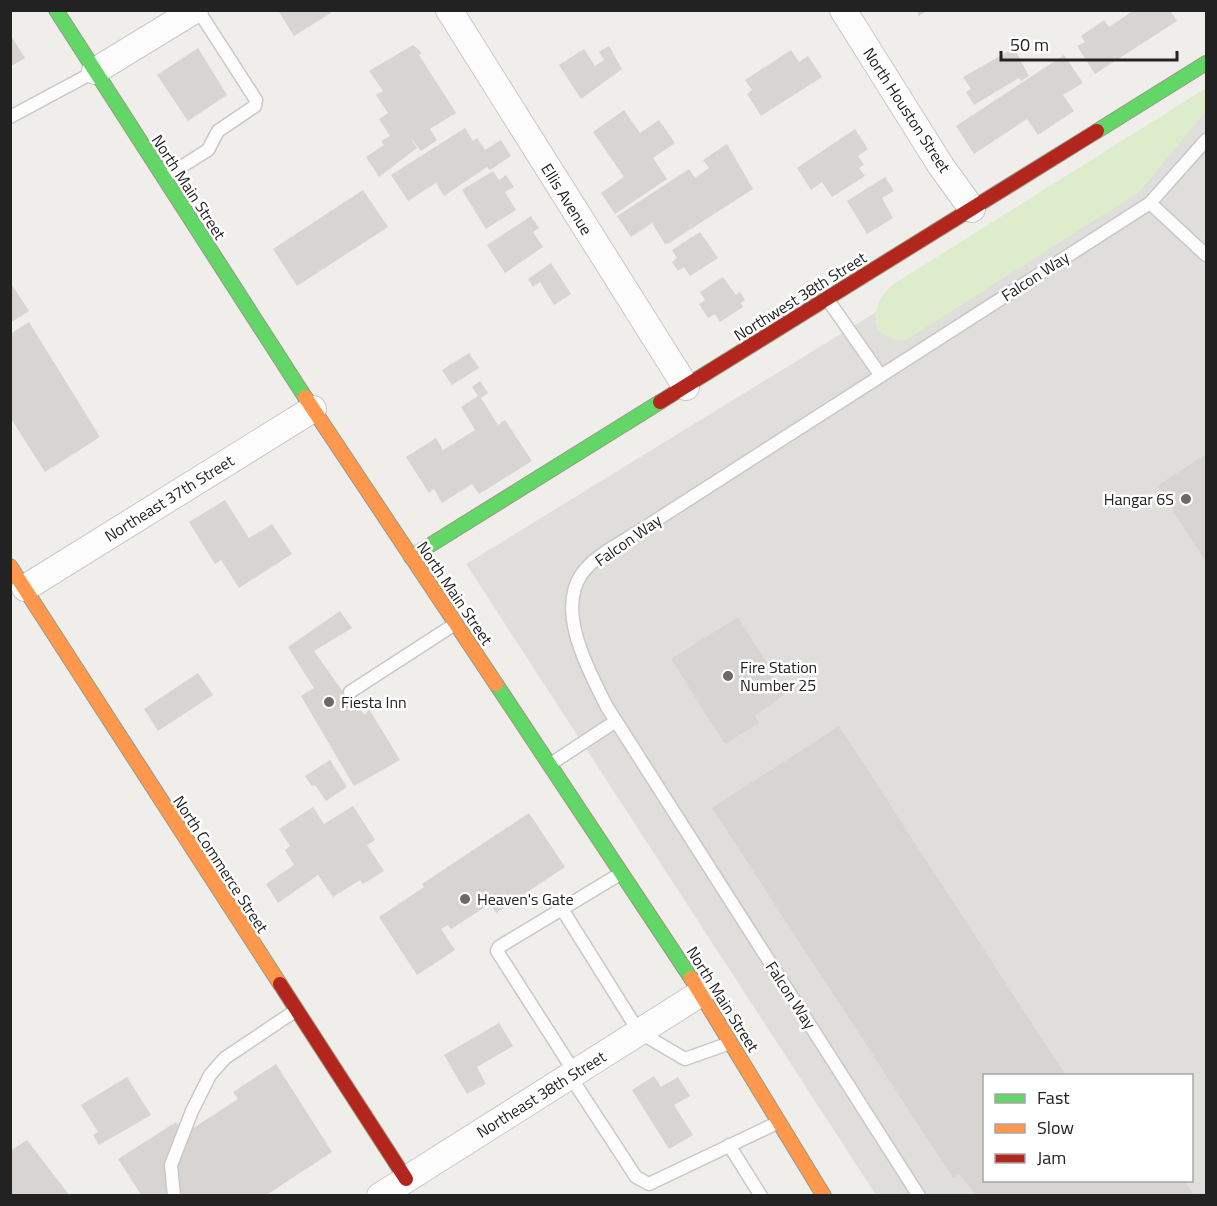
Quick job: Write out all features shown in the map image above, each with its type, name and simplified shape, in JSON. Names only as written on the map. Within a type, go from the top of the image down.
[{"type":"street","name":"North Main Street","points":[[56,10],[313,409],[701,993],[822,1195]]},
{"type":"street","points":[[95,71],[196,10]]},
{"type":"street","name":"Ellis Avenue","points":[[449,10],[686,387]]},
{"type":"street","name":"North Houston Street","points":[[843,10],[941,166],[972,209]]},
{"type":"street","name":"Northwest 38th Street","points":[[411,557],[1206,63]]},
{"type":"street","name":"Northeast 37th Street","points":[[18,592],[313,409]]},
{"type":"street","name":"North Commerce Street","points":[[10,566],[18,592],[296,1010],[405,1179]]},
{"type":"street","name":"Northeast 38th Street","points":[[380,1196],[701,993]]},
{"type":"lane","points":[[164,178],[208,150],[218,131],[255,106],[256,100],[196,10]]},
{"type":"lane","points":[[10,117],[95,71]]},
{"type":"lane","name":"Falcon Way","points":[[919,1196],[616,721],[580,656],[575,630],[573,598],[580,575],[644,528],[1150,203],[1206,140]]},
{"type":"lane","points":[[1150,203],[1206,255]]},
{"type":"lane","points":[[827,298],[881,376]]},
{"type":"lane","points":[[350,692],[456,624]]},
{"type":"lane","points":[[549,765],[616,721]]},
{"type":"lane","points":[[621,873],[499,947],[497,951],[573,1074],[642,1182],[649,1184],[779,1122]]},
{"type":"lane","points":[[562,909],[639,1032],[685,1059],[731,1042]]},
{"type":"lane","points":[[174,1196],[171,1165],[192,1111],[210,1075],[225,1058],[296,1010]]},
{"type":"lane","points":[[729,1146],[762,1196]]},
{"type":"shaded area","points":[[1206,100],[1206,1195],[876,1195],[466,564],[896,300]]},
{"type":"green space","points":[[1206,88],[1206,111],[1139,192],[906,340],[893,339],[878,328],[875,321],[876,312],[884,294],[892,285]]},
{"type":"building","points":[[282,10],[329,10],[331,13],[294,36],[279,12]]},
{"type":"building","points":[[916,10],[928,10],[919,16]]},
{"type":"building","points":[[1134,10],[1170,10],[1177,21],[1095,74],[1077,46],[1085,42],[1081,36],[1104,20],[1109,27]]},
{"type":"building","points":[[10,34],[25,58],[10,67]]},
{"type":"building","points":[[413,45],[422,53],[419,55],[456,113],[430,129],[437,140],[421,151],[410,137],[417,148],[379,177],[366,157],[384,145],[381,141],[390,136],[379,119],[388,113],[376,95],[383,91],[369,71]]},
{"type":"building","points":[[609,46],[622,69],[581,99],[559,65],[584,49],[595,66],[604,60],[599,52]]},
{"type":"building","points":[[198,48],[227,95],[188,121],[157,75]]},
{"type":"building","points":[[1014,48],[1029,76],[1021,81],[1019,78],[974,105],[966,92],[971,89],[963,77]]},
{"type":"building","points":[[791,50],[799,62],[808,56],[822,77],[761,116],[747,94],[752,90],[745,80]]},
{"type":"building","points":[[1064,55],[1083,83],[1063,95],[1074,111],[1038,135],[1027,119],[974,154],[956,126]]},
{"type":"building","points":[[624,110],[640,133],[659,120],[675,143],[653,158],[667,179],[615,214],[601,193],[624,177],[593,132]]},
{"type":"building","points":[[465,128],[473,141],[477,138],[485,150],[501,140],[511,156],[490,170],[487,167],[444,196],[436,183],[408,201],[391,175]]},
{"type":"building","points":[[855,129],[868,149],[858,156],[864,165],[859,168],[865,176],[832,197],[822,182],[811,190],[797,168]]},
{"type":"building","points":[[727,144],[753,189],[669,243],[665,244],[652,223],[631,237],[617,216],[689,169],[695,178],[709,168],[703,160]]},
{"type":"building","points":[[493,171],[499,180],[506,175],[514,187],[505,192],[516,210],[486,229],[462,190]]},
{"type":"building","points":[[885,177],[894,191],[882,198],[893,218],[867,234],[847,201]]},
{"type":"building","points":[[363,190],[388,227],[297,286],[273,249]]},
{"type":"building","points":[[531,216],[539,228],[533,232],[543,247],[505,273],[487,245]]},
{"type":"building","points":[[700,232],[718,258],[690,276],[684,267],[678,271],[672,262],[677,258],[672,250]]},
{"type":"building","points":[[551,263],[571,294],[554,305],[540,282],[533,287],[528,279]]},
{"type":"building","points":[[723,277],[736,295],[740,292],[745,300],[741,303],[743,307],[720,322],[715,314],[708,318],[699,304],[705,300],[700,292]]},
{"type":"building","points":[[10,282],[29,311],[10,323]]},
{"type":"building","points":[[29,322],[100,437],[45,472],[10,417],[10,334]]},
{"type":"building","points":[[469,353],[479,368],[452,385],[442,370]]},
{"type":"building","points":[[480,381],[488,393],[481,398],[498,425],[505,420],[532,461],[479,494],[472,484],[442,503],[434,489],[429,493],[406,457],[436,438],[443,450],[475,430],[461,407],[478,396],[472,387]]},
{"type":"building","name":"Hangar 6S","points":[[1206,454],[1206,562],[1157,486]]},
{"type":"building","points":[[225,500],[249,538],[272,524],[292,554],[239,588],[221,560],[215,564],[189,522]]},
{"type":"building","name":"Fiesta Inn","points":[[340,611],[352,628],[314,651],[341,689],[365,715],[369,709],[400,760],[354,786],[301,696],[314,688],[288,647]]},
{"type":"building","name":"Fire Station Number 25","points":[[738,617],[786,693],[755,716],[759,723],[725,744],[671,659]]},
{"type":"building","points":[[198,673],[213,695],[158,731],[144,709]]},
{"type":"building","points":[[839,726],[1065,1074],[983,1074],[983,1182],[1185,1182],[1194,1196],[977,1196],[959,1174],[953,1178],[712,808]]},
{"type":"building","points":[[330,760],[347,787],[326,801],[315,785],[312,786],[305,776]]},
{"type":"building","points":[[353,806],[375,840],[367,845],[384,871],[363,884],[360,880],[333,897],[318,875],[278,903],[266,884],[294,865],[285,850],[290,846],[279,829],[313,807],[324,824]]},
{"type":"building","points":[[529,813],[565,867],[496,913],[490,904],[451,929],[448,925],[441,929],[455,950],[417,975],[379,917],[424,887],[422,884]]},
{"type":"building","points":[[499,1023],[513,1046],[477,1067],[486,1084],[467,1094],[444,1055]]},
{"type":"building","points":[[276,1064],[332,1152],[265,1196],[142,1196],[118,1159],[176,1122],[184,1134],[238,1099],[233,1092]]},
{"type":"building","points":[[654,1076],[661,1087],[678,1077],[690,1096],[674,1105],[693,1135],[669,1149],[632,1090]]},
{"type":"building","points":[[127,1077],[151,1115],[99,1145],[93,1135],[98,1132],[81,1105]]},
{"type":"building","points":[[27,1140],[70,1196],[10,1196],[10,1151]]},
{"type":"traffic: fast","points":[[56,10],[305,397]]},
{"type":"traffic: fast","points":[[1097,131],[1206,63]]},
{"type":"traffic: fast","points":[[411,557],[660,402]]},
{"type":"traffic: fast","points":[[496,684],[691,978]]},
{"type":"traffic: slow","points":[[305,397],[496,684]]},
{"type":"traffic: slow","points":[[10,566],[280,984]]},
{"type":"traffic: slow","points":[[691,978],[824,1196]]},
{"type":"traffic: jam","points":[[660,402],[1097,131]]},
{"type":"traffic: jam","points":[[280,984],[406,1179]]},
{"type":"place","name":"Hangar 6S","points":[[1186,499]]},
{"type":"place","name":"Fire Station Number 25","points":[[728,676]]},
{"type":"place","name":"Fiesta Inn","points":[[329,702]]},
{"type":"place","name":"Heaven's Gate","points":[[465,899]]}]
